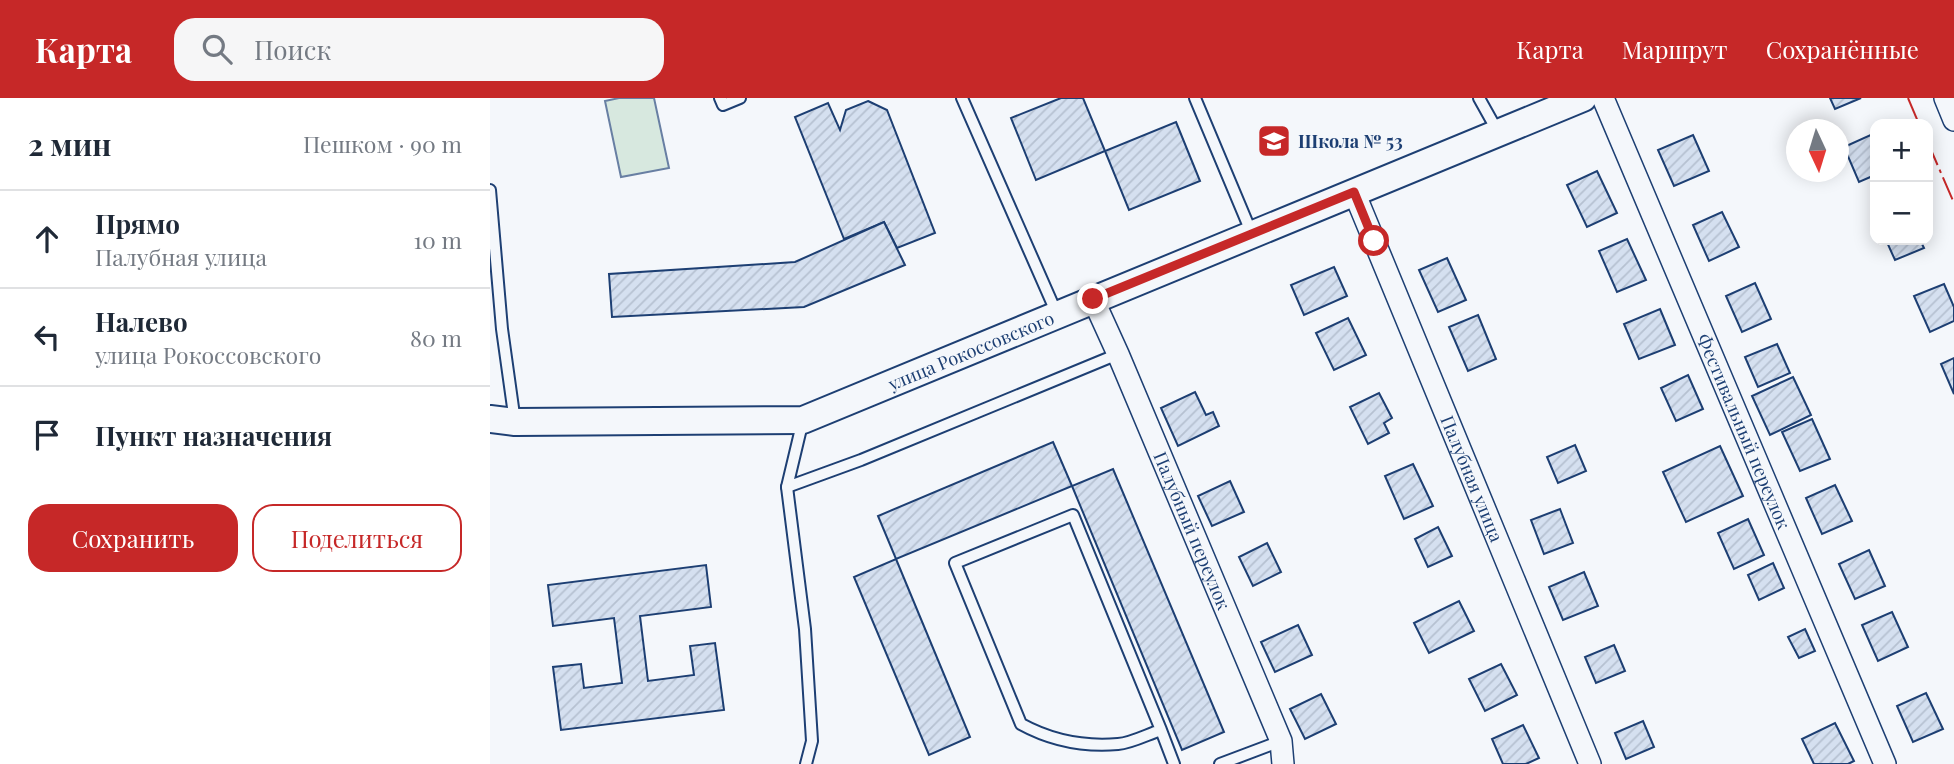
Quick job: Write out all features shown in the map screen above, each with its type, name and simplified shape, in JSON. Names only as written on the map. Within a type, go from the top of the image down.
[{"type":"street","name":"улица Рокоссовского","points":[[503,420],[803,420],[1583,98]]},
{"type":"street","name":"Фестивальный переулок","points":[[1603,98],[1885,764]]},
{"type":"street","points":[[1945,98],[1954,120]]},
{"type":"street","name":"Палубная улица","points":[[1354,192],[1590,764]]},
{"type":"street","name":"Палубный переулок","points":[[1093,299],[1281,741],[1283,764]]},
{"type":"lane","points":[[720,98],[723,105],[740,98]]},
{"type":"lane","points":[[962,98],[1057,314]]},
{"type":"lane","points":[[1195,98],[1252,234]]},
{"type":"lane","points":[[1479,98],[1498,132]]},
{"type":"lane","points":[[490,190],[502,329],[503,420]]},
{"type":"lane","points":[[787,486],[861,460],[1118,354]]},
{"type":"lane","points":[[803,420],[787,486],[805,629],[812,741],[806,764]]},
{"type":"lane","points":[[1161,730],[1120,744],[1075,743],[1045,737],[1021,724],[955,563],[1073,515],[1161,730],[1174,764]]},
{"type":"lane","points":[[1220,764],[1281,741]]},
{"type":"shaded area","points":[[619,98],[654,98],[669,168],[621,177],[605,101]]},
{"type":"building","points":[[1061,98],[1083,98],[1105,151],[1036,180],[1011,118]]},
{"type":"building","points":[[1830,98],[1861,98],[1835,109]]},
{"type":"building","points":[[868,101],[887,110],[935,233],[897,248],[884,222],[844,239],[795,117],[828,103],[840,130],[846,110]]},
{"type":"building","points":[[1176,122],[1200,181],[1129,210],[1105,151]]},
{"type":"building","points":[[1693,135],[1709,171],[1674,186],[1658,150]]},
{"type":"building","points":[[1870,135],[1870,177],[1859,182],[1849,159],[1849,145]]},
{"type":"building","points":[[1597,171],[1617,213],[1587,227],[1567,185]]},
{"type":"building","points":[[1722,212],[1739,247],[1709,261],[1693,225]]},
{"type":"building","points":[[884,222],[905,265],[804,307],[612,317],[609,274],[795,262]]},
{"type":"building","points":[[1627,239],[1646,280],[1617,292],[1599,251]]},
{"type":"building","points":[[1888,245],[1922,245],[1924,248],[1895,260]]},
{"type":"building","points":[[1447,258],[1466,300],[1438,312],[1419,270]]},
{"type":"building","points":[[1334,267],[1347,296],[1304,315],[1291,285]]},
{"type":"building","points":[[1755,283],[1771,319],[1742,332],[1726,296]]},
{"type":"building","points":[[1944,284],[1954,307],[1954,321],[1930,332],[1914,296]]},
{"type":"building","points":[[1660,309],[1675,345],[1639,359],[1624,324]]},
{"type":"building","points":[[1478,315],[1496,359],[1468,371],[1449,327]]},
{"type":"building","points":[[1348,318],[1366,355],[1334,370],[1316,333]]},
{"type":"building","points":[[1777,344],[1790,373],[1758,387],[1745,357]]},
{"type":"building","points":[[1954,358],[1954,394],[1941,364]]},
{"type":"building","points":[[1688,375],[1703,409],[1676,421],[1661,388]]},
{"type":"building","points":[[1793,377],[1811,415],[1770,435],[1752,396]]},
{"type":"building","points":[[1195,392],[1206,415],[1213,412],[1219,426],[1178,446],[1161,408]]},
{"type":"building","points":[[1379,393],[1392,418],[1384,423],[1389,433],[1368,444],[1350,407]]},
{"type":"building","points":[[1812,419],[1830,459],[1800,471],[1782,432]]},
{"type":"building","points":[[1053,442],[1072,486],[896,559],[878,516]]},
{"type":"building","points":[[1575,445],[1586,471],[1558,483],[1547,457]]},
{"type":"building","points":[[1720,446],[1743,496],[1686,522],[1663,472]]},
{"type":"building","points":[[1413,464],[1433,506],[1404,519],[1385,476]]},
{"type":"building","points":[[1113,469],[1224,732],[1182,750],[1072,486]]},
{"type":"building","points":[[1230,481],[1244,512],[1212,526],[1198,496]]},
{"type":"building","points":[[1835,485],[1852,521],[1822,534],[1806,498]]},
{"type":"building","points":[[1560,509],[1573,543],[1544,554],[1531,520]]},
{"type":"building","points":[[1748,519],[1764,555],[1734,569],[1718,533]]},
{"type":"building","points":[[1438,527],[1452,556],[1428,567],[1415,539]]},
{"type":"building","points":[[1267,543],[1281,572],[1253,586],[1239,557]]},
{"type":"building","points":[[1869,550],[1885,586],[1855,599],[1839,564]]},
{"type":"building","points":[[896,559],[970,737],[929,755],[854,577]]},
{"type":"building","points":[[1773,563],[1784,588],[1759,600],[1748,575]]},
{"type":"building","points":[[706,565],[711,607],[640,616],[648,681],[694,675],[690,646],[715,643],[724,710],[561,730],[553,667],[581,664],[584,688],[622,683],[614,618],[553,626],[548,585]]},
{"type":"building","points":[[1584,572],[1598,606],[1563,620],[1549,587]]},
{"type":"building","points":[[1459,601],[1474,631],[1429,653],[1414,623]]},
{"type":"building","points":[[1892,612],[1908,647],[1878,661],[1862,625]]},
{"type":"building","points":[[1298,625],[1312,655],[1275,672],[1261,642]]},
{"type":"building","points":[[1805,629],[1815,651],[1799,658],[1788,637]]},
{"type":"building","points":[[1614,645],[1625,671],[1596,683],[1585,657]]},
{"type":"building","points":[[1501,664],[1517,695],[1485,711],[1469,679]]},
{"type":"building","points":[[1926,693],[1943,729],[1913,742],[1897,706]]},
{"type":"building","points":[[1321,694],[1336,724],[1305,739],[1290,709]]},
{"type":"building","points":[[1643,721],[1654,747],[1626,759],[1615,733]]},
{"type":"building","points":[[1835,723],[1854,761],[1848,764],[1814,764],[1802,739]]},
{"type":"building","points":[[1523,725],[1539,758],[1526,764],[1503,764],[1492,739]]},
{"type":"power","points":[[1908,98],[1917,119]]},
{"type":"power","points":[[1933,155],[1954,203]]},
{"type":"place","name":"Школа № 53","points":[[1274,141]]},
{"type":"route","points":[[1093,299],[1354,192],[1374,241]]}]
